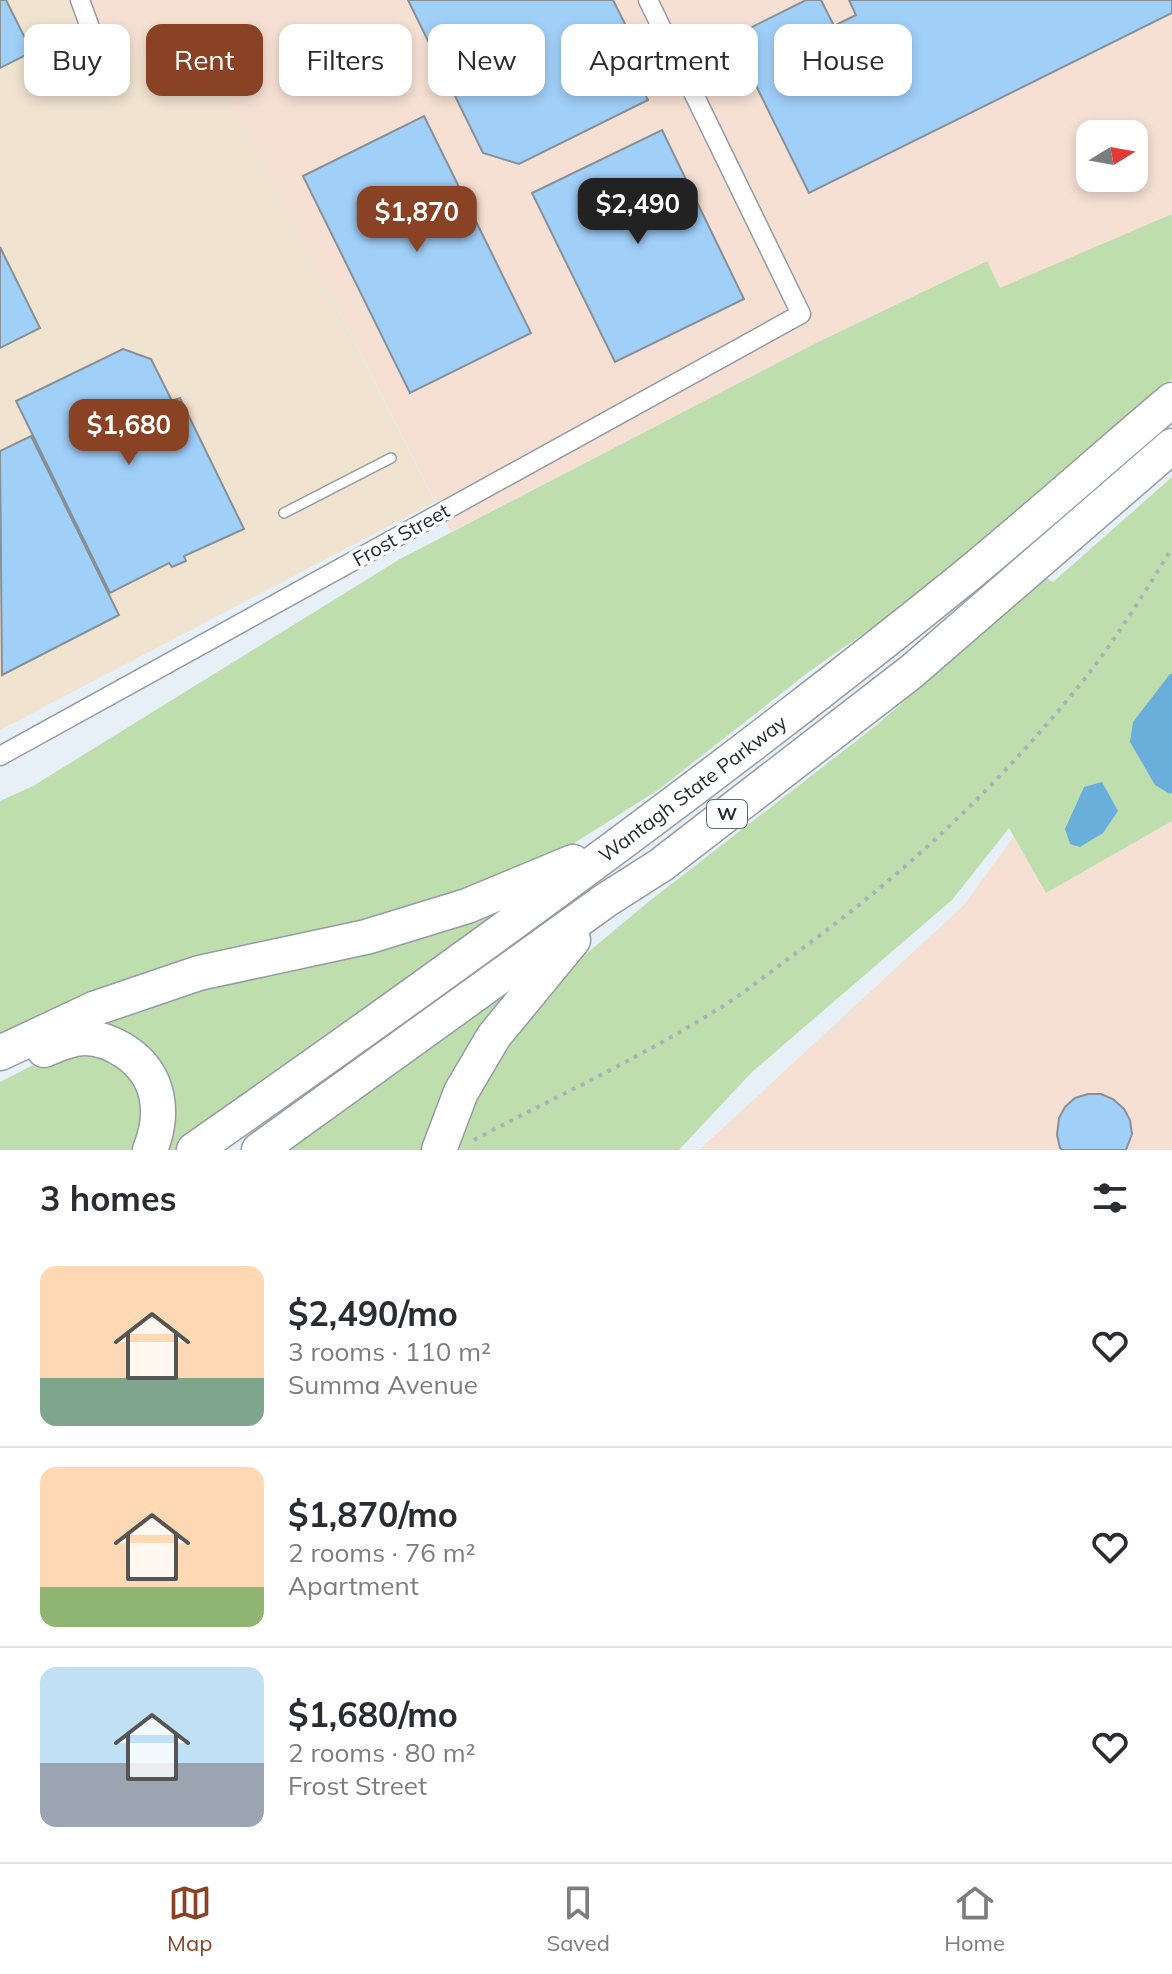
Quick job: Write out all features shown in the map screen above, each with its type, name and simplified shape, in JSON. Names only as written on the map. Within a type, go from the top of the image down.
[{"type":"highway","name":"Wantagh State Parkway","points":[[194,1150],[625,841],[960,580],[1172,400]]},
{"type":"highway","name":"Wantagh State Parkway","points":[[259,1150],[606,900],[661,865],[911,672],[1172,446]]},
{"type":"highway","points":[[0,1053],[110,1003],[199,973],[366,937],[453,910],[625,841]]},
{"type":"highway","points":[[453,1147],[461,1092],[494,1036],[606,900]]},
{"type":"highway","points":[[0,1071],[57,1044],[84,1038],[103,1040],[117,1046],[143,1066],[158,1093],[157,1134],[150,1150]]},
{"type":"street","points":[[80,0],[89,24]]},
{"type":"street","name":"Frost Street","points":[[0,756],[801,314],[648,0]]},
{"type":"lane","points":[[284,513],[391,458]]},
{"type":"path","points":[[453,1147],[641,1055],[713,1013],[851,913],[901,872],[980,796],[1070,698],[1119,631],[1172,548]]},
{"type":"shaded area","points":[[0,0],[67,0],[75,24],[24,24],[24,96],[130,96],[130,66],[146,59],[146,96],[230,96],[435,502],[0,730]]},
{"type":"shaded area","points":[[67,0],[1172,0],[1172,214],[1000,289],[986,261],[814,344],[451,532],[229,96],[263,96],[263,24],[146,24],[146,60],[130,66],[130,24],[75,24]]},
{"type":"shaded area","points":[[1172,617],[1172,1150],[699,1150],[964,905]]},
{"type":"green space","points":[[1172,214],[1172,379],[946,570],[658,790],[568,847],[471,892],[0,1042],[0,801],[33,786],[400,559],[814,344],[987,261],[1000,288]]},
{"type":"green space","points":[[1172,477],[1172,821],[1046,893],[1009,828],[952,900],[752,1072],[679,1150],[452,1150],[490,1069],[575,963],[647,903],[878,724],[982,633],[1041,575],[1053,582]]},
{"type":"green space","points":[[486,914],[489,917],[448,957],[184,1145],[175,1150],[159,1150],[169,1134],[104,1029],[103,1020],[157,1000]]},
{"type":"green space","points":[[507,994],[424,1150],[284,1150]]},
{"type":"green space","points":[[92,1049],[126,1063],[146,1096],[137,1150],[0,1150],[0,1082],[57,1053]]},
{"type":"water","points":[[1170,674],[1170,794],[1155,785],[1130,742],[1133,722]]},
{"type":"water","points":[[1102,782],[1118,811],[1103,833],[1080,847],[1070,844],[1065,829],[1084,787]]},
{"type":"building","points":[[0,0],[6,0],[24,36],[24,56],[0,68]]},
{"type":"building","points":[[408,0],[613,0],[625,24],[561,24],[561,96],[646,96],[648,100],[519,164],[483,153],[455,96],[545,96],[545,24],[428,24],[428,41]]},
{"type":"building","points":[[806,0],[821,0],[833,24],[774,24],[774,96],[912,96],[912,24],[838,24],[856,15],[849,0],[1172,0],[1172,13],[809,193],[758,90],[758,24]]},
{"type":"building","points":[[424,116],[531,333],[410,393],[303,176]]},
{"type":"building","points":[[662,130],[744,299],[615,362],[532,193]]},
{"type":"building","points":[[0,247],[40,328],[0,348]]},
{"type":"building","points":[[123,349],[151,359],[172,401],[180,398],[244,529],[184,556],[186,561],[172,567],[169,563],[110,593],[16,401]]},
{"type":"building","points":[[31,436],[119,615],[2,675],[0,451]]},
{"type":"building","points":[[1101,1094],[1113,1099],[1124,1109],[1132,1134],[1126,1150],[1060,1148],[1057,1135],[1059,1118],[1075,1098]]}]
